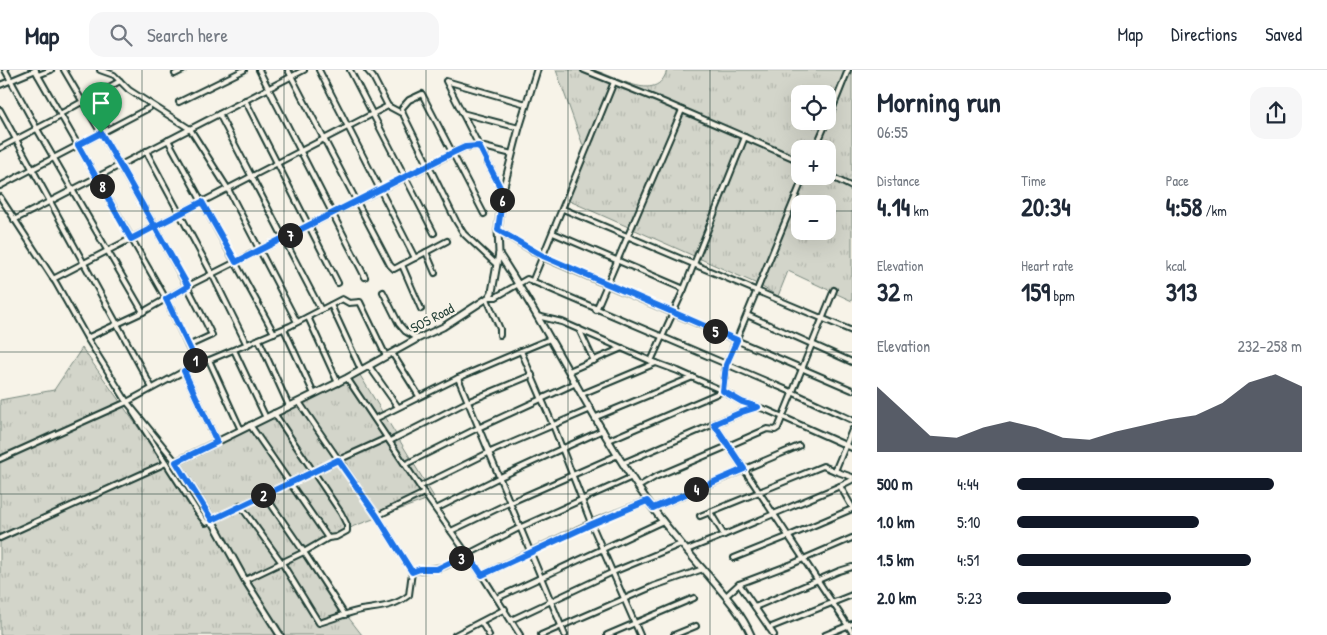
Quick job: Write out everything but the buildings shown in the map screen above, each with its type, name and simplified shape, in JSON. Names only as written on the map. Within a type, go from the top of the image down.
[{"type":"street","points":[[5,70],[143,312]]},
{"type":"street","points":[[0,85],[36,70],[166,299],[198,365]]},
{"type":"street","points":[[38,75],[51,70]]},
{"type":"street","points":[[64,70],[155,226],[212,334],[188,346]]},
{"type":"street","points":[[100,70],[114,76],[144,100],[190,129],[228,189],[297,322]]},
{"type":"street","points":[[176,74],[183,70]]},
{"type":"street","points":[[179,102],[244,70]]},
{"type":"street","points":[[259,70],[365,277]]},
{"type":"street","points":[[288,70],[390,265],[394,269],[447,241]]},
{"type":"street","points":[[14,220],[304,70]]},
{"type":"street","points":[[319,70],[415,258]]},
{"type":"street","points":[[350,70],[434,233]]},
{"type":"street","points":[[367,70],[373,77],[388,106],[403,114]]},
{"type":"street","points":[[500,335],[500,329],[488,298],[499,253],[498,230],[503,193],[519,128],[538,70]]},
{"type":"street","points":[[584,70],[791,157]]},
{"type":"street","points":[[836,99],[848,70]]},
{"type":"street","points":[[503,193],[446,80],[526,104]]},
{"type":"street","points":[[0,148],[120,81]]},
{"type":"street","points":[[532,282],[614,82]]},
{"type":"street","points":[[484,214],[422,94],[409,100],[402,110],[403,114],[464,234],[496,264]]},
{"type":"street","points":[[245,100],[338,283]]},
{"type":"street","points":[[53,279],[388,106]]},
{"type":"street","points":[[0,186],[149,108]]},
{"type":"street","points":[[0,110],[152,388]]},
{"type":"street","points":[[596,310],[682,110]]},
{"type":"street","points":[[462,113],[519,128]]},
{"type":"street","points":[[219,114],[322,310]]},
{"type":"street","points":[[651,361],[674,313],[745,137]]},
{"type":"street","points":[[168,140],[274,333]]},
{"type":"street","points":[[87,338],[143,312],[188,286],[465,147],[479,146],[512,154]]},
{"type":"street","points":[[146,151],[212,274],[247,345]]},
{"type":"street","points":[[836,179],[852,187]]},
{"type":"street","points":[[723,391],[726,365],[800,185]]},
{"type":"street","points":[[0,197],[53,279],[140,424],[206,523],[240,505],[338,460],[532,375]]},
{"type":"street","points":[[563,208],[852,331]]},
{"type":"street","points":[[498,230],[543,256],[607,285],[852,390]]},
{"type":"street","points":[[552,233],[684,289]]},
{"type":"street","points":[[426,252],[435,273]]},
{"type":"street","points":[[499,253],[647,501],[726,596],[741,616],[751,635]]},
{"type":"street","points":[[402,265],[421,309]]},
{"type":"street","points":[[488,298],[496,297],[527,279],[792,392],[852,420]]},
{"type":"street","points":[[638,487],[655,477],[768,429],[775,430],[780,425],[834,290]]},
{"type":"street","points":[[383,292],[399,324],[418,339]]},
{"type":"street","name":"SOS Road","points":[[176,462],[347,378],[443,327],[488,298]]},
{"type":"street","points":[[0,459],[127,402],[184,371],[284,329],[342,299],[353,304],[360,302],[386,356]]},
{"type":"street","points":[[331,305],[361,370]]},
{"type":"street","points":[[748,315],[852,362]]},
{"type":"street","points":[[537,316],[562,322],[579,329],[651,361],[693,377],[742,402],[782,416],[852,448]]},
{"type":"street","points":[[308,317],[338,382]]},
{"type":"street","points":[[284,329],[314,394]]},
{"type":"street","points":[[579,329],[594,360]]},
{"type":"street","points":[[375,419],[458,378],[550,339]]},
{"type":"street","points":[[259,340],[289,406]]},
{"type":"street","points":[[569,371],[622,348]]},
{"type":"street","points":[[234,350],[266,418]]},
{"type":"street","points":[[521,351],[640,635]]},
{"type":"street","points":[[392,353],[419,396]]},
{"type":"street","points":[[209,360],[241,430]]},
{"type":"street","points":[[582,394],[657,363]]},
{"type":"street","points":[[369,366],[398,407]]},
{"type":"street","points":[[184,371],[217,442]]},
{"type":"street","points":[[596,417],[693,377]]},
{"type":"street","points":[[347,378],[424,493],[468,554],[520,635]]},
{"type":"street","points":[[458,378],[498,478],[565,635]]},
{"type":"street","points":[[406,464],[478,428],[576,383]]},
{"type":"street","points":[[609,440],[723,391]]},
{"type":"street","points":[[127,402],[176,462],[212,520],[245,580],[280,635]]},
{"type":"street","points":[[240,505],[282,563],[319,623],[360,611],[389,606],[400,602],[408,595],[412,572],[377,516],[299,402]]},
{"type":"street","points":[[623,462],[758,407]]},
{"type":"street","points":[[420,486],[488,453],[591,409]]},
{"type":"street","points":[[245,580],[304,552],[328,538],[347,531],[347,525],[341,513],[274,413]]},
{"type":"street","points":[[714,424],[773,514],[850,625],[852,632]]},
{"type":"street","points":[[250,425],[328,538]]},
{"type":"street","points":[[436,509],[498,478],[603,430]]},
{"type":"street","points":[[835,471],[852,430]]},
{"type":"street","points":[[653,508],[799,446]]},
{"type":"street","points":[[451,531],[618,455]]},
{"type":"street","points":[[0,538],[166,463]]},
{"type":"street","points":[[700,516],[823,466],[852,479]]},
{"type":"street","points":[[412,572],[420,569],[437,569],[519,528],[632,477]]},
{"type":"street","points":[[687,550],[840,486],[852,479]]},
{"type":"street","points":[[734,558],[852,508],[840,486]]},
{"type":"street","points":[[377,516],[424,493]]},
{"type":"street","points":[[264,494],[345,615]]},
{"type":"street","points":[[482,575],[529,552],[647,501]]},
{"type":"street","points":[[710,512],[724,535]]},
{"type":"street","points":[[497,598],[663,520]]},
{"type":"street","points":[[726,596],[739,584],[852,538]]},
{"type":"street","points":[[511,620],[613,572],[681,544]]},
{"type":"street","points":[[755,607],[852,567]]},
{"type":"street","points":[[541,635],[624,598],[703,569]]},
{"type":"street","points":[[739,584],[774,635]]},
{"type":"street","points":[[769,628],[852,595]]},
{"type":"street","points":[[607,635],[694,598]]},
{"type":"street","points":[[457,634],[505,609]]},
{"type":"street","points":[[481,622],[489,635]]},
{"type":"street","points":[[825,635],[850,625]]},
{"type":"street","points":[[674,635],[696,626]]},
{"type":"green space","points":[[556,70],[592,70],[645,87],[654,86],[662,80],[667,70],[852,70],[852,301],[788,271],[778,296],[755,283],[565,199],[586,154]]},
{"type":"green space","points":[[82,348],[164,464],[358,372],[434,497],[354,526],[309,552],[338,604],[362,635],[0,635],[0,400],[54,390]]},
{"type":"route","points":[[101,133],[78,145],[131,239],[155,226],[202,202],[236,262],[452,153],[465,147],[479,146],[503,193],[498,230],[543,256],[737,340],[726,365],[723,391],[742,402],[758,407],[714,424],[744,469],[653,508],[647,501],[529,552],[482,575],[468,554],[437,569],[420,569],[412,572],[377,516],[338,460],[240,505],[212,520],[176,462],[217,442],[184,371],[198,365],[166,299],[188,286],[155,226],[101,133]]}]
